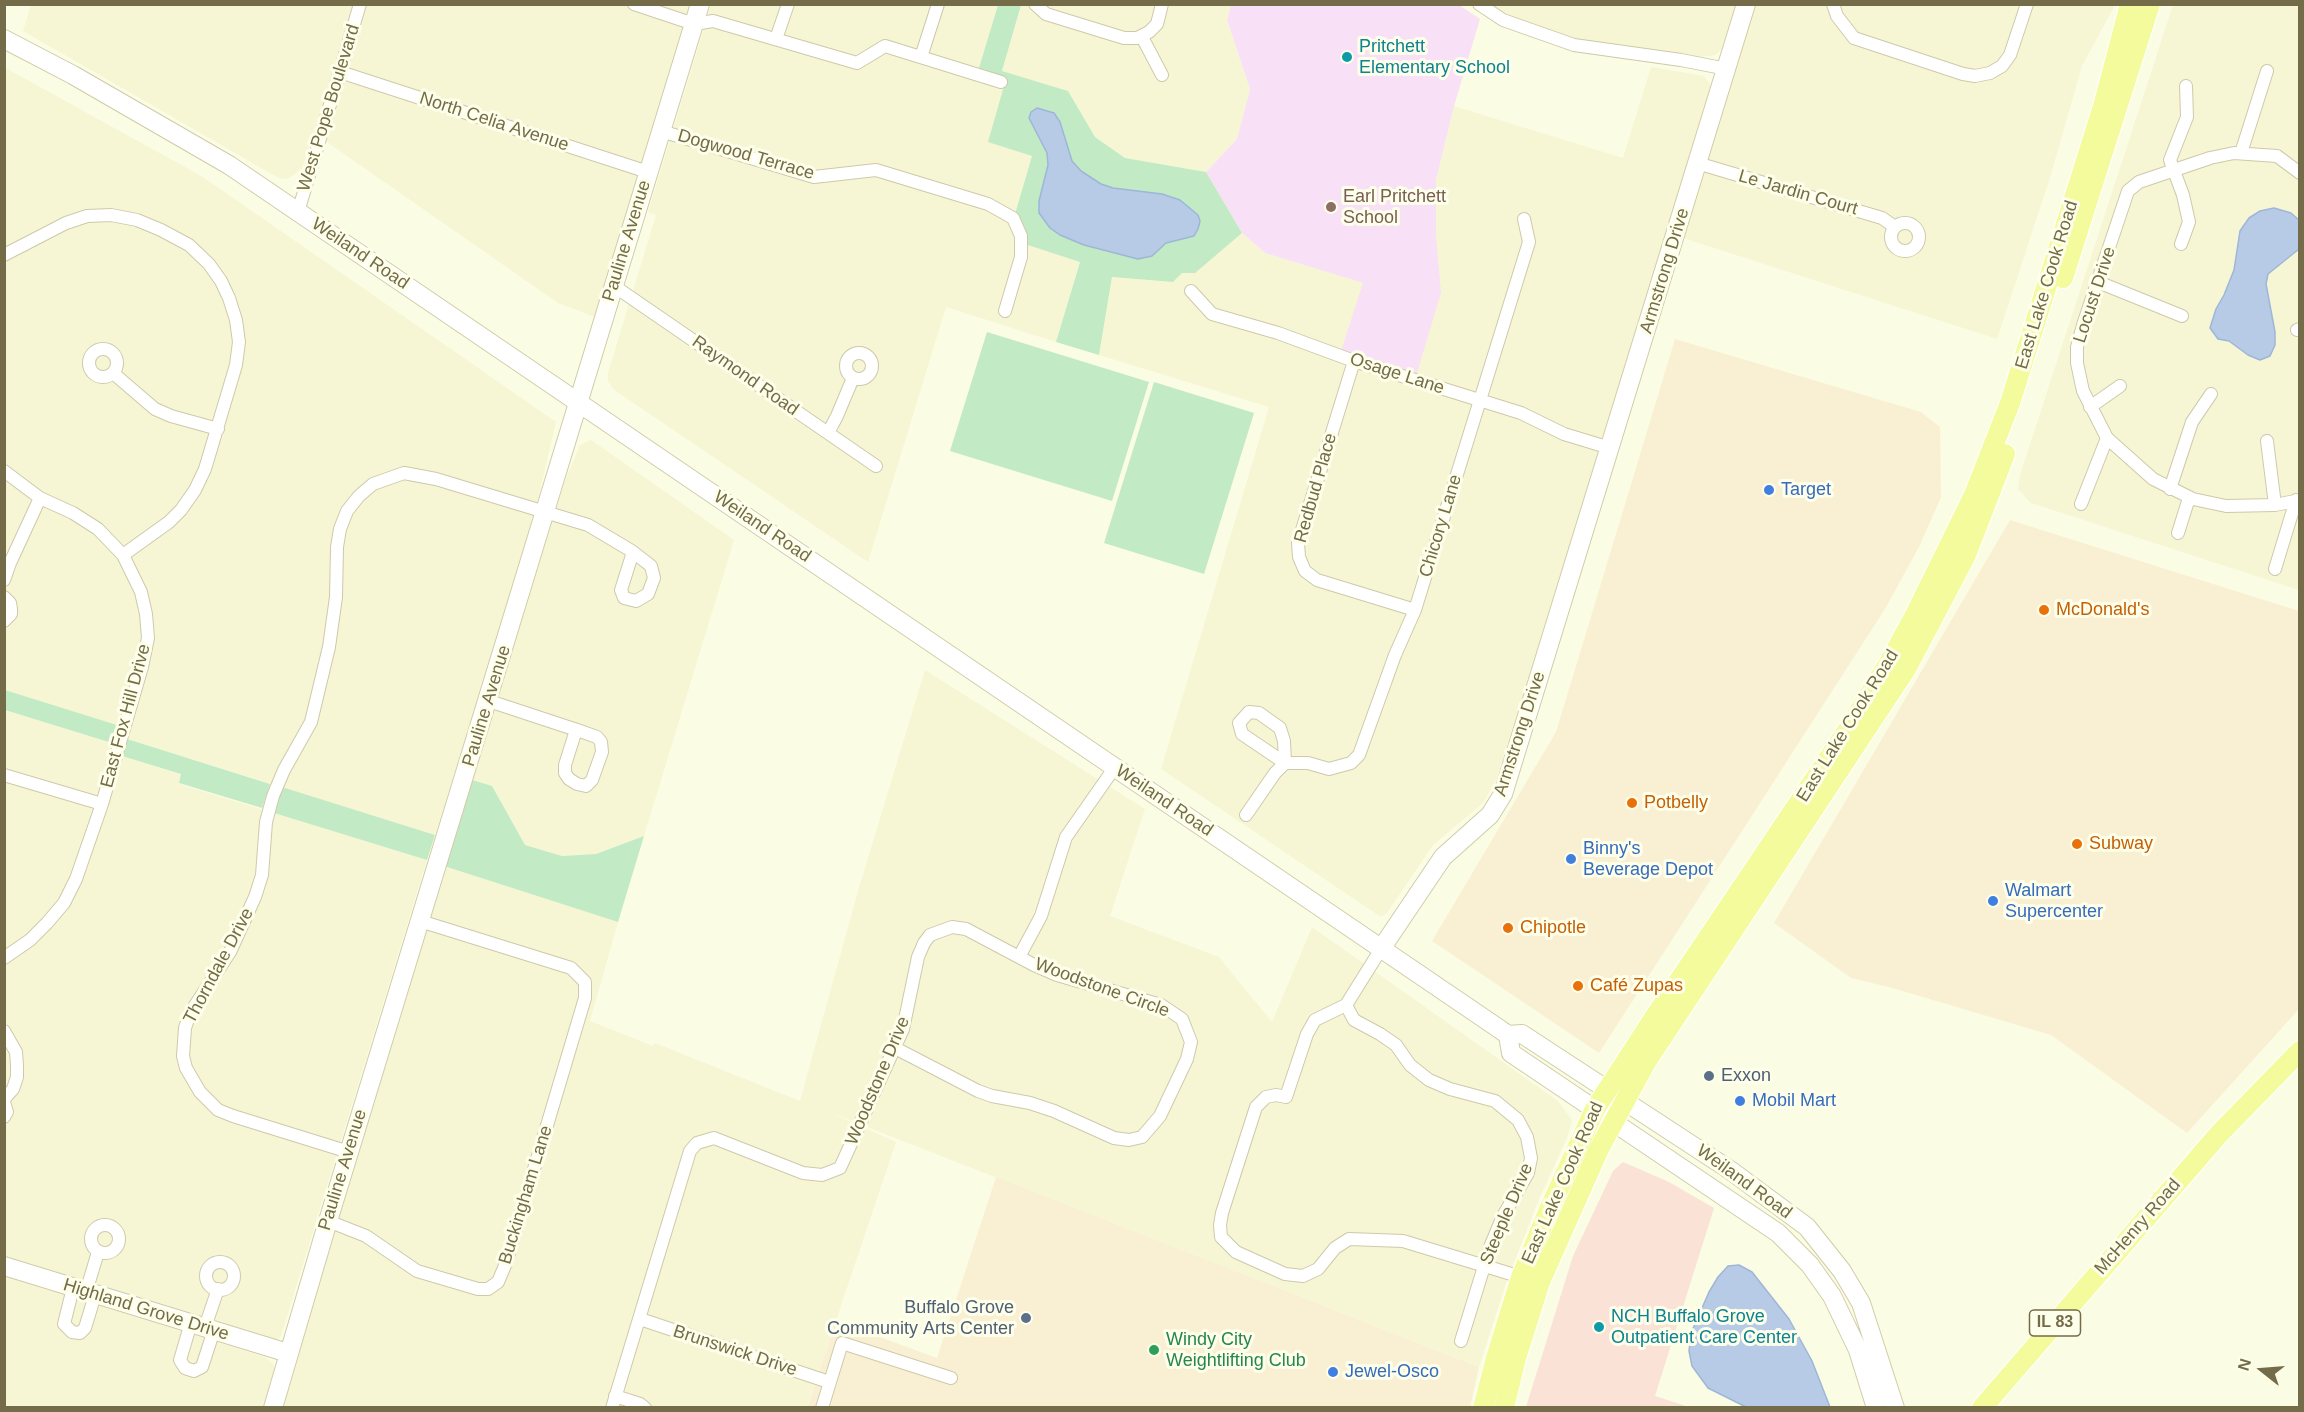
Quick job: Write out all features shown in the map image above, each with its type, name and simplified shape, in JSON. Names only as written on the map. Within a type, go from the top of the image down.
[{"type":"main road","name":"Pauline Avenue","points":[[273,1407],[700,4]]},
{"type":"main road","name":"Armstrong Drive","points":[[1381,949],[1443,857],[1490,815],[1503,794],[1746,4]]},
{"type":"main road","name":"East Lake Cook Road","points":[[1484,1407],[1496,1358],[1521,1277],[1595,1109],[1847,731],[1890,661],[1924,598],[1982,476],[2010,403],[2104,103],[2130,4]]},
{"type":"main road","name":"East Lake Cook Road","points":[[1504,1407],[1516,1358],[1540,1282],[1589,1169],[1625,1100],[1646,1062],[1906,669],[1966,555],[1988,501],[2035,367],[2150,4]]},
{"type":"main road","name":"Weiland Road","points":[[4,39],[73,75],[220,160],[1508,1035],[1522,1034],[1730,1170],[1807,1227],[1826,1248],[1861,1304],[1895,1407]]},
{"type":"main road","name":"Weiland Road","points":[[1508,1035],[1511,1053],[1778,1233],[1810,1265],[1832,1296],[1858,1350],[1876,1407]]},
{"type":"main road","name":"McHenry Road","points":[[1982,1407],[2219,1134],[2300,1051]]},
{"type":"main road","name":"Highland Grove Drive","points":[[4,1266],[288,1353]]},
{"type":"street","name":"West Pope Boulevard","points":[[298,212],[360,4]]},
{"type":"street","points":[[634,4],[694,24],[713,21],[857,63],[885,46],[1001,82]]},
{"type":"street","points":[[777,39],[788,4]]},
{"type":"street","points":[[921,57],[938,4]]},
{"type":"street","points":[[1035,4],[1046,15],[1124,38],[1142,37],[1156,24],[1162,4]]},
{"type":"street","points":[[1479,4],[1503,20],[1574,45],[1681,60],[1726,69]]},
{"type":"street","points":[[1833,4],[1837,16],[1854,38],[1975,76],[1990,73],[2002,66],[2010,55],[2028,4]]},
{"type":"street","points":[[1142,37],[1162,75]]},
{"type":"street","points":[[2267,71],[2238,153],[2277,156],[2300,172]]},
{"type":"street","name":"North Celia Avenue","points":[[340,72],[648,172]]},
{"type":"street","points":[[2181,244],[2189,222],[2183,195],[2170,160],[2187,117],[2186,86]]},
{"type":"street","name":"Dogwood Terrace","points":[[661,131],[814,177],[876,170],[988,204],[1013,218],[1021,236],[1021,257],[1005,311]]},
{"type":"street","name":"Locust Drive","points":[[2238,153],[2139,182],[2128,191],[2077,347],[2077,363],[2083,392],[2107,438],[2153,479],[2189,498],[2226,506],[2275,505],[2298,500]]},
{"type":"street","name":"Le Jardin Court","points":[[1698,163],[1882,218],[1895,227]]},
{"type":"street","points":[[4,255],[66,223],[87,216],[111,215],[137,220],[189,245],[209,264],[221,281],[236,320],[239,342],[237,365],[205,469],[195,490],[181,510],[169,522],[123,555]]},
{"type":"street","name":"Chicory Lane","points":[[1285,763],[1308,763],[1329,769],[1351,763],[1359,755],[1395,655],[1415,610],[1529,242],[1524,219]]},
{"type":"street","points":[[2098,282],[2182,316]]},
{"type":"street","name":"Raymond Road","points":[[614,286],[876,466]]},
{"type":"street","name":"Osage Lane","points":[[1191,291],[1212,314],[1278,333],[1354,361],[1521,413],[1564,434],[1610,448]]},
{"type":"street","name":"Redbud Place","points":[[1354,361],[1298,543],[1299,557],[1305,571],[1317,580],[1415,610]]},
{"type":"street","points":[[113,373],[154,409],[218,429]]},
{"type":"street","points":[[828,433],[853,378]]},
{"type":"street","points":[[2090,407],[2120,386]]},
{"type":"street","points":[[2170,489],[2192,422],[2211,394]]},
{"type":"street","points":[[2081,504],[2107,438]]},
{"type":"street","points":[[2267,441],[2275,505]]},
{"type":"street","name":"East Fox Hill Drive","points":[[4,471],[40,498],[73,513],[98,529],[123,555],[141,592],[148,638],[142,667],[83,861],[64,903],[30,940],[4,958]]},
{"type":"street","name":"Thorndale Drive","points":[[349,1152],[218,1110],[200,1092],[186,1068],[183,1056],[185,1028],[190,1013],[230,952],[255,897],[262,875],[266,822],[273,796],[284,770],[311,722],[329,647],[336,597],[337,547],[340,529],[347,511],[373,484],[404,473],[436,479],[588,525],[633,552]]},
{"type":"street","points":[[4,580],[40,498]]},
{"type":"street","points":[[2178,533],[2189,498]]},
{"type":"street","points":[[2276,569],[2298,500]]},
{"type":"street","points":[[4,597],[10,603],[11,609],[4,621]]},
{"type":"street","points":[[489,701],[576,730]]},
{"type":"street","points":[[1246,815],[1275,773],[1285,763],[1284,741],[1280,728],[1259,713],[1245,714],[1239,723],[1242,734],[1285,763]]},
{"type":"street","points":[[1019,957],[1041,916],[1066,837],[1115,767]]},
{"type":"street","points":[[4,775],[102,804]]},
{"type":"street","name":"Buckingham Lane","points":[[328,1221],[366,1236],[417,1271],[478,1289],[488,1289],[498,1282],[506,1263],[585,998],[585,982],[571,968],[420,921]]},
{"type":"street","name":"Woodstone Drive","points":[[640,1319],[690,1151],[697,1143],[714,1138],[722,1140],[803,1173],[822,1175],[840,1168],[895,1048],[909,1005],[918,957],[930,935],[952,927],[966,929],[1019,957]]},
{"type":"street","name":"Armstrong Drive","points":[[1346,1005],[1381,949]]},
{"type":"street","name":"Woodstone Circle","points":[[895,1048],[992,1096],[1030,1103],[1054,1111],[1114,1138],[1129,1140],[1142,1137],[1160,1116],[1187,1059],[1191,1042],[1182,1019],[1161,1005],[1057,975],[1019,957]]},
{"type":"street","points":[[1346,1005],[1316,1020],[1307,1034],[1286,1097],[1276,1095],[1266,1097],[1256,1107],[1222,1213],[1221,1237],[1236,1252],[1285,1274],[1303,1276],[1318,1269],[1335,1248],[1349,1239],[1403,1240],[1521,1277]]},
{"type":"street","name":"Steeple Drive","points":[[1346,1005],[1354,1020],[1396,1045],[1410,1065],[1429,1080],[1450,1089],[1495,1101],[1518,1120],[1527,1137],[1531,1158],[1528,1173],[1503,1216],[1461,1341]]},
{"type":"street","points":[[4,1031],[16,1052],[17,1071],[13,1089],[4,1101],[7,1112],[4,1118]]},
{"type":"street","points":[[84,1292],[98,1252]]},
{"type":"street","points":[[204,1326],[218,1289]]},
{"type":"street","points":[[640,1319],[614,1402],[639,1404],[645,1407]]},
{"type":"street","name":"Brunswick Drive","points":[[640,1319],[829,1382]]},
{"type":"street","points":[[822,1407],[842,1342],[951,1378]]},
{"type":"shaded area","points":[[31,4],[694,5],[595,317],[558,303],[314,133],[302,169],[289,178],[282,179],[275,176],[23,31]]},
{"type":"shaded area","points":[[711,5],[998,5],[978,70],[1006,79],[1032,156],[1015,213],[1026,233],[1080,261],[1056,342],[946,307],[868,562],[613,389],[608,381],[608,373],[656,215],[648,212]]},
{"type":"shaded area","points":[[998,5],[1021,5],[1002,71],[1068,91],[1095,137],[1125,158],[1206,172],[1242,233],[1195,273],[1182,273],[1173,282],[1112,277],[1099,355],[1056,342],[1080,262],[1028,245],[1022,224],[1015,214],[1032,156],[988,142],[1006,79],[978,71]]},
{"type":"shaded area","points":[[1021,5],[1231,5],[1227,20],[1250,89],[1237,139],[1206,172],[1125,158],[1095,137],[1068,91],[1002,71]]},
{"type":"shaded area","name":"Earl Pritchett School","points":[[1231,5],[1459,5],[1480,19],[1454,106],[1436,180],[1436,235],[1441,293],[1416,376],[1341,351],[1363,283],[1265,253],[1242,233],[1206,172],[1237,139],[1250,89],[1227,20]]},
{"type":"shaded area","points":[[1487,5],[1737,5],[1721,50],[1715,55],[1700,57],[1558,36]]},
{"type":"shaded area","points":[[1753,5],[2115,5],[2082,66],[2049,181],[1997,339],[1683,238]]},
{"type":"shaded area","points":[[2173,5],[2299,5],[2299,590],[2031,503],[2018,489],[2020,475]]},
{"type":"shaded area","points":[[4,67],[203,177],[556,422],[530,533],[435,835],[127,739],[117,725],[5,690]]},
{"type":"shaded area","points":[[1651,67],[1704,76],[1710,84],[1710,95],[1496,781],[1483,803],[1433,845],[1387,913],[1381,917],[1161,769],[1269,407],[1099,355],[1112,277],[1173,282],[1182,273],[1195,272],[1242,233],[1265,253],[1363,283],[1436,235],[1436,180],[1454,106],[1623,158]]},
{"type":"shaded area","points":[[987,332],[1149,382],[1112,501],[950,451]]},
{"type":"shaded area","points":[[1675,339],[1921,412],[1940,427],[1941,497],[1920,545],[1885,609],[1599,1053],[1432,941],[1556,732]]},
{"type":"shaded area","points":[[1154,382],[1254,413],[1204,574],[1104,543]]},
{"type":"shaded area","points":[[591,440],[734,540],[644,836],[596,854],[562,856],[525,845],[492,787],[472,780],[565,481],[580,445]]},
{"type":"shaded area","points":[[2010,520],[2299,611],[2299,1009],[2187,1133],[2051,1035],[1851,978],[1774,923]]},
{"type":"shaded area","points":[[925,670],[1145,809],[1110,916],[1219,957],[1272,1022],[1312,927],[1558,1101],[1572,1120],[1567,1138],[1539,1199],[1505,1286],[1479,1367],[829,1112],[896,1142],[807,1407],[282,1408],[285,1384],[444,866],[618,922],[590,1021],[653,1046],[655,1043],[800,1101],[858,891]]},
{"type":"shaded area","points":[[5,690],[117,725],[112,743],[5,710]]},
{"type":"shaded area","points":[[5,710],[112,743],[122,756],[181,774],[179,784],[427,860],[281,1336],[276,1342],[5,1257]]},
{"type":"shaded area","points":[[127,739],[270,784],[262,808],[179,783],[181,774],[122,756]]},
{"type":"shaded area","points":[[472,780],[492,786],[525,845],[562,856],[596,854],[644,836],[618,922],[444,866]]},
{"type":"shaded area","points":[[282,787],[435,835],[427,860],[274,813]]},
{"type":"shaded area","points":[[1623,1162],[1669,1182],[1714,1208],[1655,1396],[1689,1407],[1526,1407],[1573,1256],[1613,1171]]},
{"type":"shaded area","points":[[996,1177],[1479,1367],[1470,1407],[807,1408],[836,1321],[937,1358]]},
{"type":"shaded area","points":[[4,1275],[265,1357],[274,1365],[274,1370],[265,1407],[5,1407]]},
{"type":"water","points":[[1037,108],[1054,113],[1060,122],[1072,161],[1081,171],[1101,184],[1113,188],[1162,194],[1180,200],[1198,215],[1200,221],[1194,236],[1166,243],[1152,256],[1138,259],[1084,245],[1050,228],[1039,213],[1039,201],[1048,165],[1047,153],[1029,118],[1031,112]]},
{"type":"water","points":[[2274,208],[2291,213],[2299,220],[2299,249],[2268,274],[2266,284],[2275,332],[2275,345],[2270,356],[2260,360],[2248,355],[2229,341],[2218,339],[2210,328],[2234,270],[2240,231],[2249,218],[2260,211]]},
{"type":"water","points":[[1739,1265],[1752,1272],[1789,1319],[1812,1361],[1830,1407],[1746,1407],[1708,1388],[1692,1366],[1689,1351],[1691,1333],[1709,1292],[1728,1266]]},
{"type":"place","name":"Pritchett Elementary School","points":[[1347,57]]},
{"type":"place","name":"Earl Pritchett School","points":[[1331,207]]},
{"type":"place","name":"Target","points":[[1769,490]]},
{"type":"place","name":"McDonald's","points":[[2044,610]]},
{"type":"place","name":"Potbelly","points":[[1632,803]]},
{"type":"place","name":"Subway","points":[[2077,844]]},
{"type":"place","name":"Binny's Beverage Depot","points":[[1571,859]]},
{"type":"place","name":"Walmart Supercenter","points":[[1993,901]]},
{"type":"place","name":"Chipotle","points":[[1508,928]]},
{"type":"place","name":"Café Zupas","points":[[1578,986]]},
{"type":"place","name":"Exxon","points":[[1709,1076]]},
{"type":"place","name":"Mobil Mart","points":[[1740,1101]]},
{"type":"place","name":"Buffalo Grove Community Arts Center","points":[[1026,1318]]},
{"type":"place","name":"NCH Buffalo Grove Outpatient Care Center","points":[[1599,1327]]},
{"type":"place","name":"Windy City Weightlifting Club","points":[[1154,1350]]},
{"type":"place","name":"Jewel-Osco","points":[[1333,1372]]}]
